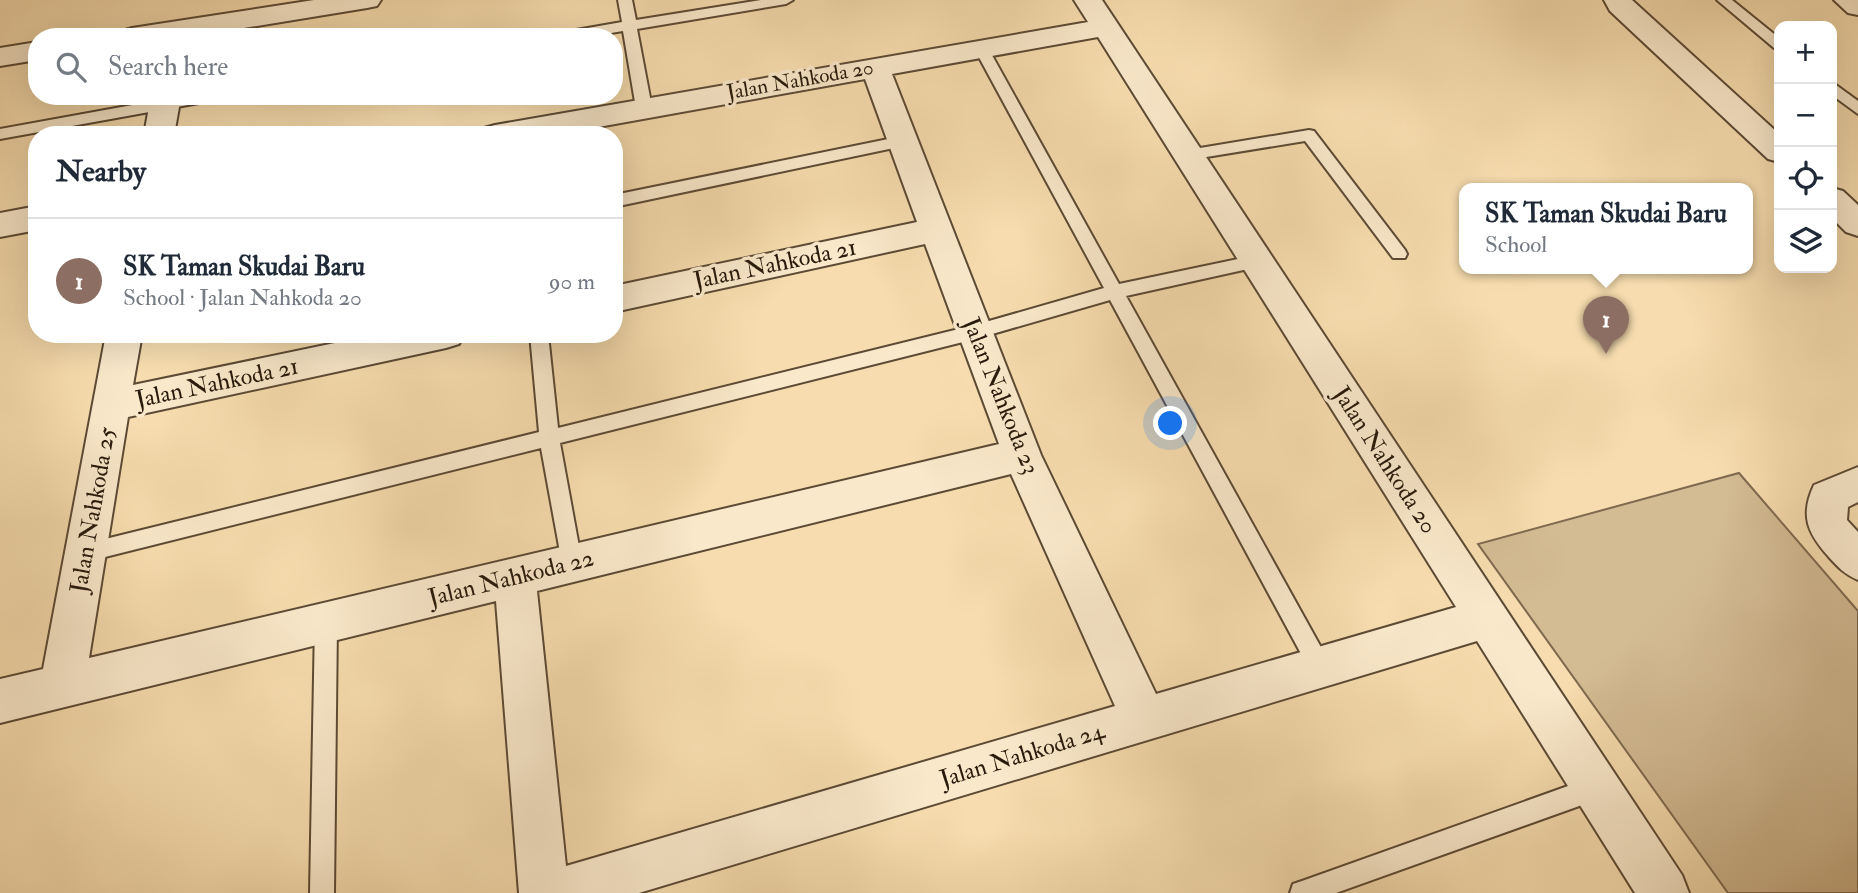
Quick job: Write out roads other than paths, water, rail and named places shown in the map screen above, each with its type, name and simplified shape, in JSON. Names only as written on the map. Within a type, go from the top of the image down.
[{"type":"street","points":[[179,28],[184,0]]},
{"type":"street","points":[[207,28],[367,0]]},
{"type":"street","points":[[1618,0],[1620,5],[1775,147]]},
{"type":"street","points":[[1848,0],[1858,7]]},
{"type":"street","name":"Jalan Nahkoda 20","points":[[545,126],[981,48],[1097,13],[1664,893]]},
{"type":"street","points":[[0,57],[28,52]]},
{"type":"street","name":"Jalan Nahkoda 23","points":[[875,67],[1022,455],[1144,719]]},
{"type":"street","points":[[161,126],[165,105]]},
{"type":"street","points":[[1837,204],[1858,223]]},
{"type":"street","points":[[0,225],[28,220]]},
{"type":"street","name":"Jalan Nahkoda 21","points":[[623,297],[936,230]]},
{"type":"street","name":"Jalan Nahkoda 25","points":[[62,687],[122,343]]},
{"type":"street","name":"Jalan Nahkoda 21","points":[[112,405],[404,343]]},
{"type":"street","name":"Jalan Nahkoda 22","points":[[0,702],[1022,455]]},
{"type":"street","points":[[1858,484],[1828,497],[1827,526],[1858,561]]},
{"type":"street","points":[[514,577],[544,893]]},
{"type":"street","name":"Jalan Nahkoda 24","points":[[557,893],[1487,618]]},
{"type":"lane","points":[[625,0],[644,108]]},
{"type":"lane","points":[[612,28],[786,0]]},
{"type":"lane","points":[[1724,0],[1774,41]]},
{"type":"lane","points":[[981,48],[1320,667]]},
{"type":"lane","points":[[1837,91],[1858,108]]},
{"type":"lane","points":[[39,126],[142,105]]},
{"type":"lane","points":[[0,134],[28,128]]},
{"type":"lane","points":[[1188,155],[1309,135],[1399,254]]},
{"type":"lane","points":[[623,199],[903,141]]},
{"type":"lane","points":[[85,553],[975,331],[1114,292],[1257,261]]},
{"type":"lane","points":[[540,343],[549,438],[572,564]]},
{"type":"lane","points":[[322,893],[326,623]]},
{"type":"lane","points":[[1303,893],[1596,788]]},
{"type":"place","name":"SK Taman Skudai Baru","points":[[1606,354]]}]
